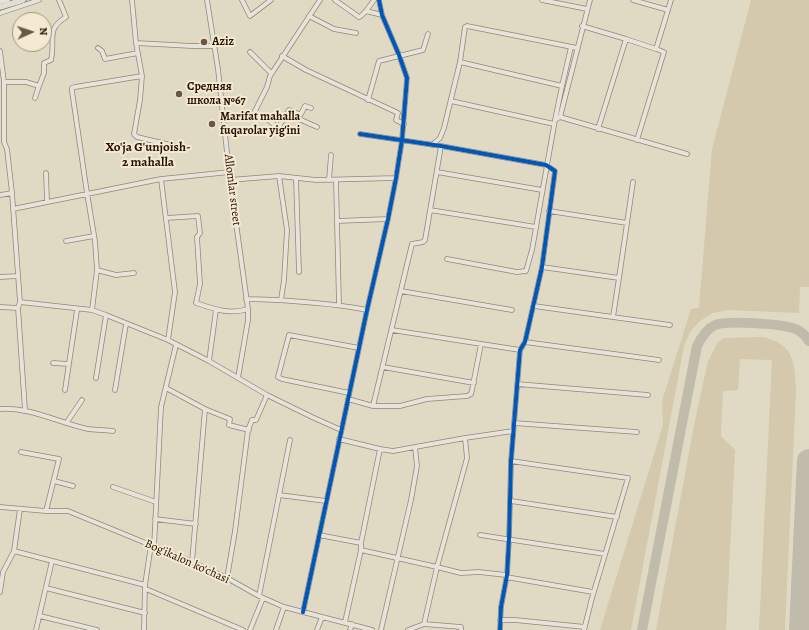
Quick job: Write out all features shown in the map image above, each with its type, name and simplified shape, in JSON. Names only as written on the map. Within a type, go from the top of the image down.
[{"type":"main road","points":[[0,7],[23,0]]},
{"type":"street","points":[[0,2],[8,0]]},
{"type":"street","points":[[0,13],[39,0]]},
{"type":"street","points":[[35,98],[44,73],[44,63],[51,60],[53,29],[57,23],[66,17],[60,0]]},
{"type":"street","points":[[132,0],[136,43],[142,76],[140,100],[134,134],[137,137],[179,147]]},
{"type":"street","name":"Allomlar street","points":[[207,0],[248,309],[248,320],[238,378]]},
{"type":"street","points":[[242,0],[250,16],[271,0]]},
{"type":"street","points":[[251,119],[267,87],[271,73],[320,0]]},
{"type":"street","points":[[335,0],[359,17],[366,12],[374,0]]},
{"type":"street","points":[[303,612],[366,310],[388,219],[404,124],[407,78],[382,15],[379,0]]},
{"type":"street","points":[[542,0],[587,9]]},
{"type":"street","points":[[554,122],[560,117],[582,26],[590,0]]},
{"type":"street","points":[[633,0],[668,10]]},
{"type":"street","points":[[656,49],[671,0]]},
{"type":"street","points":[[366,12],[382,15]]},
{"type":"street","points":[[309,16],[334,29],[356,33]]},
{"type":"street","points":[[432,145],[440,138],[444,128],[460,62],[465,28],[467,26],[577,48]]},
{"type":"street","points":[[582,26],[664,52],[637,140]]},
{"type":"street","points":[[368,100],[379,61],[423,50],[428,34]]},
{"type":"street","points":[[598,129],[626,39]]},
{"type":"street","points":[[136,43],[214,46]]},
{"type":"street","points":[[447,259],[517,272],[526,271],[532,250],[554,122],[571,47]]},
{"type":"street","points":[[98,48],[102,51],[105,59],[138,53]]},
{"type":"street","points":[[0,51],[4,82],[2,142],[7,149],[12,193],[20,302],[18,308],[25,410]]},
{"type":"street","points":[[250,52],[271,73]]},
{"type":"street","points":[[282,56],[306,70],[398,113],[396,120],[404,124]]},
{"type":"street","points":[[460,62],[562,86]]},
{"type":"street","points":[[92,310],[98,270],[72,88],[142,76]]},
{"type":"street","points":[[4,82],[26,82],[39,86]]},
{"type":"street","points":[[451,101],[554,122]]},
{"type":"street","points":[[299,114],[301,114],[305,106],[311,108]]},
{"type":"street","points":[[223,115],[251,119],[257,116],[263,116],[278,128],[289,110],[299,114]]},
{"type":"street","points":[[299,114],[299,119],[317,127]]},
{"type":"street","points":[[560,117],[686,154]]},
{"type":"street","points":[[360,134],[441,146],[546,165],[555,171],[542,268],[525,342],[520,350],[511,461],[509,539],[506,577],[501,607],[500,630]]},
{"type":"street","points":[[373,406],[412,244],[423,242],[425,240],[441,146]]},
{"type":"street","points":[[329,180],[331,155]]},
{"type":"street","points":[[13,208],[161,179],[230,172]]},
{"type":"street","points":[[437,172],[542,190]]},
{"type":"street","points":[[46,173],[47,201]]},
{"type":"street","points":[[230,180],[279,176],[316,180],[396,178]]},
{"type":"street","points":[[279,176],[287,230],[284,280],[281,300]]},
{"type":"street","points":[[296,178],[299,272]]},
{"type":"street","points":[[161,179],[175,292],[168,340]]},
{"type":"street","points":[[336,180],[339,304]]},
{"type":"street","points":[[613,317],[633,182]]},
{"type":"street","points":[[0,195],[12,193]]},
{"type":"street","points":[[430,210],[536,227]]},
{"type":"street","points":[[550,211],[627,223]]},
{"type":"street","points":[[166,218],[198,216],[200,233],[197,237],[200,284],[196,303],[216,310],[236,312],[248,309]]},
{"type":"street","points":[[337,221],[388,219]]},
{"type":"street","points":[[66,241],[94,236]]},
{"type":"street","points":[[542,268],[619,278]]},
{"type":"street","points":[[98,270],[116,275],[134,273]]},
{"type":"street","points":[[0,278],[18,276]]},
{"type":"street","points":[[401,291],[512,310]]},
{"type":"street","points":[[246,299],[339,304],[366,310]]},
{"type":"street","points":[[20,302],[77,310],[92,310],[106,315],[168,340],[209,361],[267,395],[312,418],[341,430]]},
{"type":"street","points":[[534,306],[670,325]]},
{"type":"street","points":[[0,307],[18,308]]},
{"type":"street","points":[[64,390],[77,310]]},
{"type":"street","points":[[209,361],[216,310]]},
{"type":"street","points":[[96,378],[106,315]]},
{"type":"street","points":[[115,390],[126,324]]},
{"type":"street","points":[[392,330],[520,350]]},
{"type":"street","points":[[349,393],[278,377],[289,335],[359,348]]},
{"type":"street","points":[[525,342],[659,360]]},
{"type":"street","points":[[348,399],[373,406],[400,406],[426,399],[467,396],[470,394],[474,383],[481,344]]},
{"type":"street","points":[[144,630],[146,587],[153,546],[161,407],[176,345]]},
{"type":"street","points":[[53,363],[69,364]]},
{"type":"street","points":[[383,367],[474,383]]},
{"type":"street","points":[[517,384],[648,395]]},
{"type":"street","points":[[166,388],[205,409],[230,419],[229,425],[249,430]]},
{"type":"street","points":[[227,578],[249,430],[252,420],[256,420],[267,395]]},
{"type":"street","points":[[68,422],[82,400]]},
{"type":"street","points":[[0,409],[11,408],[25,410],[88,428],[113,431]]},
{"type":"street","points":[[192,562],[205,409]]},
{"type":"street","points":[[514,422],[638,432]]},
{"type":"street","points":[[339,439],[393,451],[415,446],[513,431]]},
{"type":"street","points":[[424,624],[437,568],[467,458],[465,438]]},
{"type":"street","points":[[250,630],[261,597],[290,440]]},
{"type":"street","points":[[381,630],[411,500],[417,466],[415,446]]},
{"type":"street","points":[[345,622],[361,550],[380,449]]},
{"type":"street","points":[[20,452],[59,459],[46,511]]},
{"type":"street","points":[[500,620],[515,620],[585,628],[594,592],[628,478],[511,461]]},
{"type":"street","points":[[54,482],[73,486]]},
{"type":"street","points":[[113,487],[156,502]]},
{"type":"street","points":[[279,495],[326,501]]},
{"type":"street","points":[[511,501],[617,517]]},
{"type":"street","name":"Bog'ikalon ko'chasi","points":[[0,507],[46,511],[68,511],[192,562],[284,607],[372,630]]},
{"type":"street","points":[[0,592],[3,572],[14,551],[20,509]]},
{"type":"street","points":[[155,519],[196,524]]},
{"type":"street","points":[[320,535],[361,544]]},
{"type":"street","points":[[480,535],[605,554]]},
{"type":"street","points":[[361,550],[461,573],[479,572],[506,575],[506,577],[594,592]]},
{"type":"street","points":[[14,551],[146,587],[243,630]]},
{"type":"street","points":[[36,630],[52,561]]},
{"type":"street","points":[[46,588],[145,613]]},
{"type":"street","points":[[276,630],[284,607]]},
{"type":"street","points":[[40,616],[97,630]]},
{"type":"street","points":[[317,630],[322,617]]},
{"type":"street","points":[[350,630],[352,624]]},
{"type":"street","points":[[408,630],[424,624],[461,627],[461,630]]},
{"type":"shaded area","points":[[751,0],[809,0],[809,287],[800,287],[799,313],[729,310],[713,313],[700,321],[690,332],[684,346],[631,630],[600,630],[663,425],[662,401],[691,309],[699,308],[712,149]]},
{"type":"shaded area","points":[[762,337],[773,340],[787,349],[791,356],[796,380],[785,630],[759,630],[772,360],[740,359],[738,390],[723,391],[721,436],[735,450],[726,630],[656,630],[695,420],[708,361],[718,342],[723,338]]},
{"type":"taxiway","points":[[642,630],[697,346],[700,340],[706,331],[715,325],[742,323],[766,324],[793,328],[802,333],[809,341]]},
{"type":"runway","points":[[801,630],[809,461]]},
{"type":"cycle path","points":[[303,612],[367,310],[388,219],[402,140],[407,78],[382,15],[379,0]]},
{"type":"cycle path","points":[[360,134],[441,146],[546,165],[555,171],[542,267],[525,342],[520,350],[511,461],[507,575],[501,607],[500,630]]},
{"type":"place","name":"Aziz","points":[[204,42]]},
{"type":"place","name":"Средняя школа №67","points":[[179,94]]},
{"type":"place","name":"Marifat mahalla fuqarolar yig'ini","points":[[212,124]]},
{"type":"district","name":"Xo'ja G'unjoish- 2 mahalla","points":[[148,156]]}]
